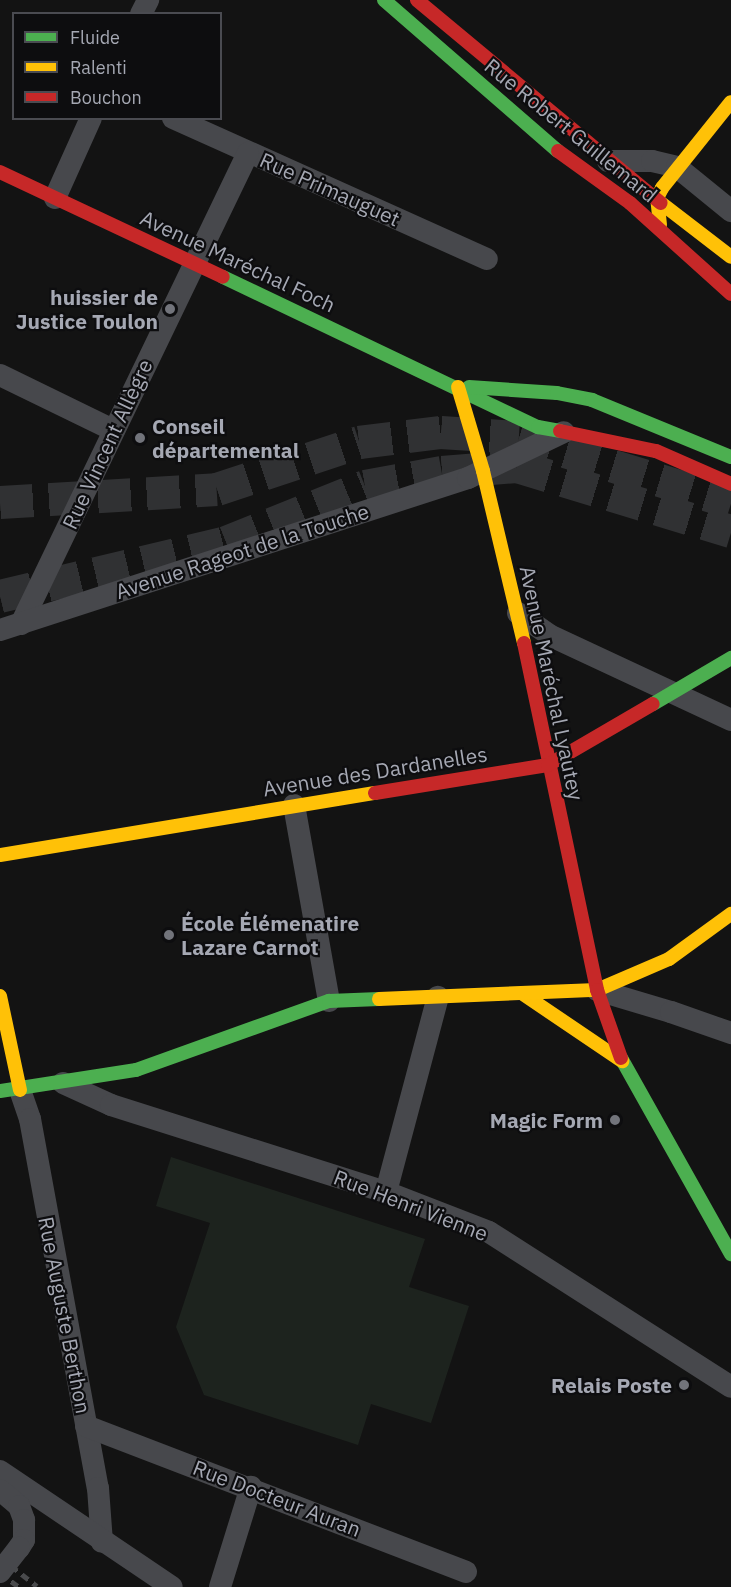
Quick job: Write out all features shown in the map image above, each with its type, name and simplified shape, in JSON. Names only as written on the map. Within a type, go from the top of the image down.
[{"type":"main road","name":"Rue Robert Guillemard","points":[[384,0],[546,142],[630,203],[731,294]]},
{"type":"main road","name":"Rue Robert Guillemard","points":[[417,0],[608,161],[731,257]]},
{"type":"main road","points":[[661,231],[657,198],[677,167],[731,102]]},
{"type":"main road","name":"Avenue Maréchal Foch","points":[[0,172],[458,387],[538,428],[656,450],[731,484]]},
{"type":"main road","points":[[458,387],[502,388],[592,400],[731,458]]},
{"type":"main road","name":"Avenue Maréchal Lyautey","points":[[458,387],[483,471],[518,613],[548,765],[597,990],[622,1061],[731,1254]]},
{"type":"main road","name":"Avenue des Dardanelles","points":[[0,855],[548,765],[731,658]]},
{"type":"main road","points":[[0,996],[10,1091],[136,1070],[329,1001],[597,990],[669,959],[731,914]]},
{"type":"main road","points":[[523,994],[622,1061]]},
{"type":"street","points":[[55,198],[90,120]]},
{"type":"street","name":"Rue Primauguet","points":[[177,120],[487,259]]},
{"type":"street","name":"Rue Vincent Allègre","points":[[10,627],[114,430],[248,153]]},
{"type":"street","points":[[608,161],[652,161],[677,167],[731,211]]},
{"type":"street","points":[[0,375],[114,430]]},
{"type":"street","name":"Avenue Rageot de la Touche","points":[[10,627],[483,471],[564,432]]},
{"type":"street","points":[[518,613],[549,635],[731,720]]},
{"type":"street","points":[[294,805],[329,1001]]},
{"type":"street","points":[[597,990],[731,1033]]},
{"type":"street","points":[[386,1192],[438,997]]},
{"type":"street","name":"Rue Henri Vienne","points":[[63,1083],[111,1105],[386,1192],[489,1232],[731,1388]]},
{"type":"street","name":"Rue Auguste Berthon","points":[[10,1091],[30,1119],[98,1488],[102,1542]]},
{"type":"street","name":"Rue Docteur Auran","points":[[86,1426],[251,1487],[466,1572]]},
{"type":"street","points":[[0,1471],[102,1542],[172,1587]]},
{"type":"street","points":[[220,1587],[251,1487]]},
{"type":"street","points":[[0,1490],[19,1506],[24,1520],[24,1539],[0,1572]]},
{"type":"shaded area","points":[[171,1157],[425,1239],[409,1287],[469,1306],[431,1423],[371,1404],[358,1445],[204,1395],[176,1327],[210,1223],[156,1206]]},
{"type":"tunnel","points":[[0,502],[217,489],[359,442],[441,432],[519,437],[731,502]]},
{"type":"tunnel","points":[[0,596],[226,542],[365,486],[442,472],[517,466],[731,531]]},
{"type":"railway","points":[[0,1557],[37,1586]]},
{"type":"railway","points":[[0,1573],[19,1587]]},
{"type":"traffic: fast","points":[[384,0],[558,151]]},
{"type":"traffic: fast","points":[[223,277],[538,427],[560,431]]},
{"type":"traffic: fast","points":[[469,387],[557,393],[592,400],[731,457]]},
{"type":"traffic: fast","points":[[653,704],[731,658]]},
{"type":"traffic: fast","points":[[0,1091],[136,1070],[329,1001],[379,999]]},
{"type":"traffic: fast","points":[[621,1058],[731,1254]]},
{"type":"traffic: slow","points":[[660,225],[657,198],[662,188],[731,102]]},
{"type":"traffic: slow","points":[[661,203],[731,257]]},
{"type":"traffic: slow","points":[[458,387],[483,471],[524,643]]},
{"type":"traffic: slow","points":[[0,855],[375,793]]},
{"type":"traffic: slow","points":[[379,999],[597,990],[669,959],[731,914]]},
{"type":"traffic: slow","points":[[523,994],[622,1061]]},
{"type":"traffic: slow","points":[[0,996],[20,1090]]},
{"type":"traffic: jam","points":[[417,0],[661,203]]},
{"type":"traffic: jam","points":[[558,151],[630,203],[731,294]]},
{"type":"traffic: jam","points":[[0,172],[223,277]]},
{"type":"traffic: jam","points":[[560,431],[656,451],[731,484]]},
{"type":"traffic: jam","points":[[524,643],[597,990],[621,1058]]},
{"type":"traffic: jam","points":[[375,793],[548,765],[653,704]]},
{"type":"place","name":"huissier de Justice Toulon","points":[[170,309]]},
{"type":"place","name":"Conseil départemental","points":[[140,438]]},
{"type":"place","name":"École Élémenatire Lazare Carnot","points":[[169,935]]},
{"type":"place","name":"Magic Form","points":[[615,1120]]},
{"type":"place","name":"Relais Poste","points":[[684,1385]]}]
